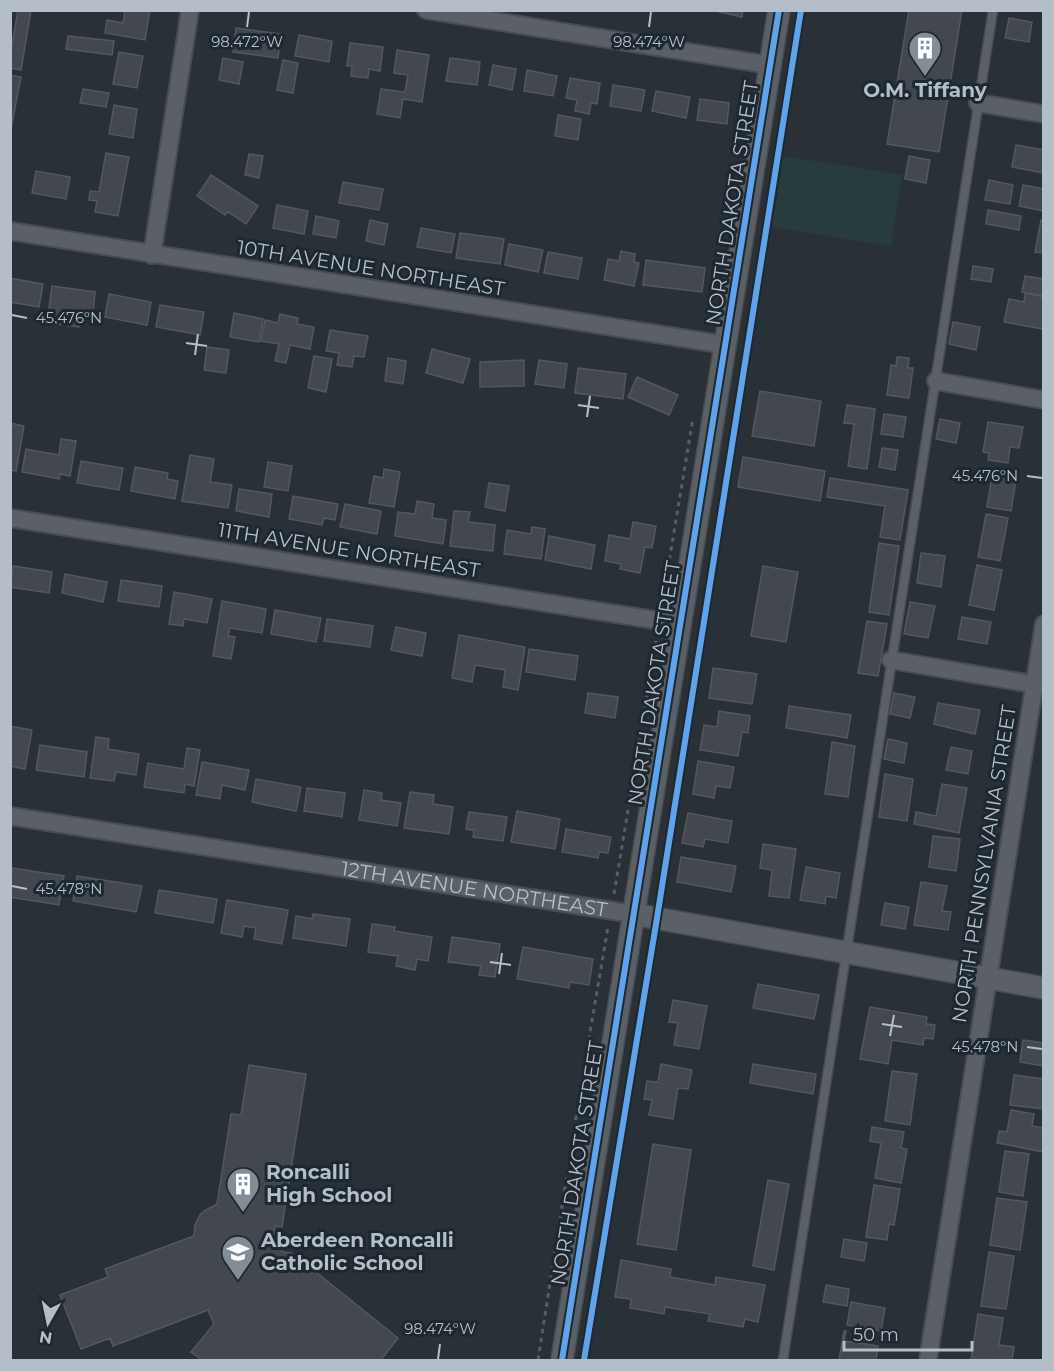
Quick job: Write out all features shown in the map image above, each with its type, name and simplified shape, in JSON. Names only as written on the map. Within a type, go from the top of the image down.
[{"type":"street","points":[[152,255],[190,10]]},
{"type":"street","points":[[426,10],[492,16],[770,65]]},
{"type":"street","name":"NORTH DAKOTA STREET","points":[[562,1360],[633,914],[670,622],[726,345],[779,10]]},
{"type":"street","points":[[978,103],[1044,114]]},
{"type":"street","name":"10TH AVENUE NORTHEAST","points":[[10,231],[726,345]]},
{"type":"street","points":[[936,381],[1044,400]]},
{"type":"street","name":"11TH AVENUE NORTHEAST","points":[[10,518],[670,622]]},
{"type":"street","name":"NORTH PENNSYLVANIA STREET","points":[[928,1360],[988,978],[1039,685],[1044,624]]},
{"type":"street","points":[[891,660],[1039,685]]},
{"type":"street","name":"12TH AVENUE NORTHEAST","points":[[10,816],[610,910],[1044,988]]},
{"type":"lane","points":[[783,1360],[993,10]]},
{"type":"path","points":[[538,1360],[610,910],[670,622],[694,411]]},
{"type":"green space","points":[[783,156],[902,175],[891,246],[772,227]]},
{"type":"building","points":[[18,10],[31,10],[21,70],[10,68]]},
{"type":"building","points":[[125,10],[150,10],[145,40],[105,33],[107,20],[123,23]]},
{"type":"building","points":[[711,10],[743,10],[742,17]]},
{"type":"building","name":"O.M. Tiffany","points":[[909,10],[962,10],[939,152],[887,144]]},
{"type":"building","points":[[1009,18],[1032,22],[1029,42],[1005,38]]},
{"type":"building","points":[[236,28],[281,34],[278,58],[233,52]]},
{"type":"building","points":[[299,35],[332,41],[329,62],[295,56]]},
{"type":"building","points":[[68,36],[114,41],[112,55],[66,49]]},
{"type":"building","points":[[350,43],[383,47],[380,71],[369,69],[368,78],[351,76],[352,66],[347,66]]},
{"type":"building","points":[[397,50],[429,55],[422,102],[403,99],[400,118],[377,114],[381,89],[405,92],[408,75],[394,73]]},
{"type":"building","points":[[119,52],[143,56],[137,88],[113,84]]},
{"type":"building","points":[[223,58],[243,62],[239,84],[219,80]]},
{"type":"building","points":[[450,58],[480,62],[477,85],[446,81]]},
{"type":"building","points":[[283,60],[298,63],[293,93],[277,90]]},
{"type":"building","points":[[493,65],[516,69],[512,90],[489,85]]},
{"type":"building","points":[[527,70],[557,76],[553,96],[524,91]]},
{"type":"building","points":[[10,75],[21,77],[10,134]]},
{"type":"building","points":[[570,78],[600,83],[597,104],[591,103],[589,114],[575,111],[577,100],[566,98]]},
{"type":"building","points":[[613,85],[645,90],[641,111],[610,106]]},
{"type":"building","points":[[83,89],[109,93],[106,107],[80,103]]},
{"type":"building","points":[[656,91],[690,97],[686,118],[652,111]]},
{"type":"building","points":[[700,99],[729,103],[727,124],[697,120]]},
{"type":"building","points":[[114,105],[137,109],[133,138],[109,134]]},
{"type":"building","points":[[558,115],[581,119],[578,140],[555,136]]},
{"type":"building","points":[[1016,145],[1044,150],[1044,173],[1012,167]]},
{"type":"building","points":[[106,153],[129,157],[118,216],[95,212],[97,201],[89,200],[90,191],[99,192]]},
{"type":"building","points":[[249,154],[263,156],[259,178],[245,175]]},
{"type":"building","points":[[909,156],[930,160],[926,183],[905,179]]},
{"type":"building","points":[[36,171],[70,177],[66,199],[32,193]]},
{"type":"building","points":[[211,175],[258,206],[246,224],[228,212],[225,215],[197,196]]},
{"type":"building","points":[[989,180],[1013,185],[1010,204],[985,200]]},
{"type":"building","points":[[343,182],[383,189],[379,210],[339,203]]},
{"type":"building","points":[[1023,185],[1044,189],[1044,211],[1019,206]]},
{"type":"building","points":[[277,205],[308,211],[304,234],[273,228]]},
{"type":"building","points":[[988,210],[1021,216],[1019,230],[986,224]]},
{"type":"building","points":[[316,216],[339,221],[336,238],[313,234]]},
{"type":"building","points":[[370,220],[388,224],[384,245],[366,241]]},
{"type":"building","points":[[1041,220],[1044,221],[1044,253],[1035,252]]},
{"type":"building","points":[[421,228],[455,234],[451,253],[417,247]]},
{"type":"building","points":[[460,233],[504,239],[500,264],[456,258]]},
{"type":"building","points":[[509,244],[543,250],[538,272],[505,265]]},
{"type":"building","points":[[621,251],[635,254],[634,262],[639,263],[634,286],[604,280],[608,259],[619,261]]},
{"type":"building","points":[[548,252],[582,258],[578,279],[544,273]]},
{"type":"building","points":[[646,260],[705,268],[702,292],[643,285]]},
{"type":"building","points":[[973,266],[993,269],[991,282],[971,279]]},
{"type":"building","points":[[1025,276],[1044,279],[1044,296],[1022,292]]},
{"type":"building","points":[[10,278],[43,284],[39,307],[10,302]]},
{"type":"building","points":[[52,286],[95,292],[93,315],[81,311],[79,327],[47,323]]},
{"type":"building","points":[[1025,293],[1044,297],[1043,329],[1004,322],[1009,299],[1024,302]]},
{"type":"building","points":[[109,294],[151,302],[147,325],[105,317]]},
{"type":"building","points":[[160,305],[204,312],[200,335],[156,327]]},
{"type":"building","points":[[234,313],[263,319],[259,342],[230,337]]},
{"type":"building","points":[[280,314],[298,318],[297,324],[314,327],[310,349],[290,345],[286,363],[275,361],[279,344],[261,341],[265,320],[278,323]]},
{"type":"building","points":[[953,322],[980,327],[976,350],[949,344]]},
{"type":"building","points":[[330,330],[368,336],[364,357],[354,356],[352,367],[337,365],[339,353],[326,351]]},
{"type":"building","points":[[207,347],[229,350],[226,373],[204,370]]},
{"type":"building","points":[[432,349],[470,359],[463,383],[426,373]]},
{"type":"building","points":[[314,356],[332,359],[326,392],[308,388]]},
{"type":"building","points":[[897,357],[909,358],[908,368],[913,368],[909,398],[887,395],[891,365],[896,366]]},
{"type":"building","points":[[388,358],[406,361],[403,384],[385,381]]},
{"type":"building","points":[[524,360],[524,386],[480,387],[480,362]]},
{"type":"building","points":[[539,360],[567,364],[564,388],[535,384]]},
{"type":"building","points":[[578,368],[626,374],[623,399],[575,393]]},
{"type":"building","points":[[637,377],[678,395],[669,415],[628,397]]},
{"type":"building","points":[[760,391],[821,401],[814,446],[752,436]]},
{"type":"building","points":[[847,405],[875,409],[867,469],[848,466],[854,424],[844,423]]},
{"type":"building","points":[[884,414],[906,417],[903,437],[881,434]]},
{"type":"building","points":[[940,419],[960,423],[956,443],[936,439]]},
{"type":"building","points":[[988,422],[1023,427],[1019,448],[1010,447],[1008,463],[988,460],[989,453],[983,452]]},
{"type":"building","points":[[10,423],[24,426],[16,471],[10,470]]},
{"type":"building","points":[[61,439],[76,441],[70,476],[60,474],[59,479],[22,472],[26,449],[59,455]]},
{"type":"building","points":[[882,448],[898,450],[895,470],[879,467]]},
{"type":"building","points":[[190,455],[214,459],[210,482],[232,485],[228,508],[182,501]]},
{"type":"building","points":[[743,457],[825,471],[820,501],[738,487]]},
{"type":"building","points":[[81,461],[123,468],[119,490],[77,483]]},
{"type":"building","points":[[268,462],[292,466],[288,491],[264,487]]},
{"type":"building","points":[[135,467],[168,473],[167,479],[178,481],[175,499],[131,491]]},
{"type":"building","points":[[384,469],[400,472],[394,507],[369,503],[374,476],[383,478]]},
{"type":"building","points":[[992,476],[1016,480],[1011,511],[987,507]]},
{"type":"building","points":[[830,478],[908,490],[900,540],[880,537],[885,506],[827,497]]},
{"type":"building","points":[[489,483],[509,486],[505,511],[485,507]]},
{"type":"building","points":[[239,489],[272,494],[269,517],[236,511]]},
{"type":"building","points":[[293,496],[338,504],[335,520],[324,518],[322,525],[289,519]]},
{"type":"building","points":[[417,501],[434,504],[432,518],[446,520],[443,544],[395,536],[398,512],[415,514]]},
{"type":"building","points":[[345,504],[381,511],[377,534],[340,527]]},
{"type":"building","points":[[454,511],[470,512],[468,522],[495,525],[493,551],[450,546]]},
{"type":"building","points":[[986,514],[1008,518],[1000,561],[978,557]]},
{"type":"building","points":[[633,522],[656,526],[652,548],[645,547],[640,573],[620,569],[621,564],[605,561],[609,535],[630,539]]},
{"type":"building","points":[[532,527],[545,529],[541,559],[504,554],[507,530],[531,534]]},
{"type":"building","points":[[549,536],[595,545],[591,569],[545,560]]},
{"type":"building","points":[[879,543],[899,546],[889,615],[869,612]]},
{"type":"building","points":[[921,553],[945,556],[941,587],[917,583]]},
{"type":"building","points":[[977,565],[1002,570],[994,610],[969,605]]},
{"type":"building","points":[[13,566],[52,572],[49,593],[10,587]]},
{"type":"building","points":[[763,566],[798,572],[786,642],[751,636]]},
{"type":"building","points":[[65,574],[107,582],[103,602],[62,593]]},
{"type":"building","points":[[121,580],[162,586],[159,607],[118,601]]},
{"type":"building","points":[[174,592],[212,599],[207,623],[184,619],[183,626],[169,624]]},
{"type":"building","points":[[222,601],[266,609],[262,633],[230,628],[228,636],[235,637],[231,659],[213,656]]},
{"type":"building","points":[[910,602],[935,606],[928,638],[904,634]]},
{"type":"building","points":[[275,610],[321,618],[316,642],[271,634]]},
{"type":"building","points":[[962,617],[991,622],[987,644],[958,639]]},
{"type":"building","points":[[327,619],[373,626],[370,647],[324,641]]},
{"type":"building","points":[[867,621],[887,624],[878,676],[858,673]]},
{"type":"building","points":[[396,627],[426,633],[422,656],[391,650]]},
{"type":"building","points":[[459,635],[525,647],[518,690],[503,687],[505,670],[475,665],[472,682],[452,678]]},
{"type":"building","points":[[529,649],[578,656],[575,680],[526,672]]},
{"type":"building","points":[[713,668],[757,674],[752,704],[709,698]]},
{"type":"building","points":[[588,693],[618,697],[615,718],[585,713]]},
{"type":"building","points":[[894,693],[915,697],[910,718],[890,714]]},
{"type":"building","points":[[938,703],[980,710],[975,734],[934,724]]},
{"type":"building","points":[[789,706],[851,715],[847,738],[786,728]]},
{"type":"building","points":[[719,711],[750,716],[748,733],[742,732],[738,756],[700,750],[704,725],[717,727]]},
{"type":"building","points":[[10,726],[32,730],[25,769],[10,766]]},
{"type":"building","points":[[96,737],[109,739],[108,749],[139,754],[136,775],[116,772],[114,781],[90,778]]},
{"type":"building","points":[[888,739],[907,743],[904,763],[884,759]]},
{"type":"building","points":[[832,742],[855,746],[848,797],[825,794]]},
{"type":"building","points":[[40,745],[87,752],[84,777],[36,770]]},
{"type":"building","points":[[951,747],[972,751],[968,774],[946,770]]},
{"type":"building","points":[[187,748],[200,750],[194,786],[185,784],[184,793],[144,787],[148,763],[184,769]]},
{"type":"building","points":[[698,761],[734,767],[730,788],[716,786],[714,798],[693,794]]},
{"type":"building","points":[[202,762],[249,770],[245,790],[222,785],[220,799],[196,795]]},
{"type":"building","points":[[885,774],[913,779],[907,821],[879,817]]},
{"type":"building","points":[[256,779],[301,787],[296,811],[252,802]]},
{"type":"building","points":[[942,784],[967,788],[959,833],[914,824],[916,812],[936,816]]},
{"type":"building","points":[[307,788],[345,793],[342,817],[304,811]]},
{"type":"building","points":[[364,790],[382,793],[381,800],[401,803],[397,826],[359,820]]},
{"type":"building","points":[[410,792],[434,795],[433,804],[453,807],[449,834],[404,828]]},
{"type":"building","points":[[517,811],[560,819],[555,849],[511,842]]},
{"type":"building","points":[[469,812],[507,817],[503,841],[473,837],[474,830],[466,829]]},
{"type":"building","points":[[688,813],[732,821],[728,843],[705,839],[703,847],[682,843]]},
{"type":"building","points":[[566,829],[611,837],[608,853],[599,852],[598,858],[562,852]]},
{"type":"building","points":[[933,836],[960,839],[956,871],[929,867]]},
{"type":"building","points":[[763,844],[796,849],[789,898],[769,896],[772,870],[760,868]]},
{"type":"building","points":[[681,857],[736,866],[731,892],[677,882]]},
{"type":"building","points":[[806,867],[840,873],[836,898],[826,896],[825,904],[800,900]]},
{"type":"building","points":[[12,868],[64,876],[59,905],[10,897]]},
{"type":"building","points":[[77,876],[142,886],[136,912],[73,901]]},
{"type":"building","points":[[921,882],[947,886],[942,911],[951,912],[948,930],[914,925]]},
{"type":"building","points":[[159,890],[217,899],[213,923],[155,913]]},
{"type":"building","points":[[227,900],[288,910],[282,944],[254,939],[256,928],[244,926],[242,937],[221,933]]},
{"type":"building","points":[[885,903],[909,907],[905,929],[881,925]]},
{"type":"building","points":[[313,914],[350,919],[346,946],[293,938],[296,916],[312,919]]},
{"type":"building","points":[[372,924],[395,927],[394,931],[432,937],[428,961],[417,959],[415,970],[396,966],[398,956],[368,952]]},
{"type":"building","points":[[452,937],[500,944],[495,977],[479,975],[481,966],[448,962]]},
{"type":"building","points":[[523,947],[593,959],[589,985],[570,982],[569,988],[517,979]]},
{"type":"building","points":[[758,984],[819,995],[814,1019],[753,1008]]},
{"type":"building","points":[[673,1000],[707,1006],[699,1049],[674,1045],[678,1023],[669,1022]]},
{"type":"building","points":[[870,1007],[927,1017],[926,1024],[935,1025],[933,1039],[924,1038],[923,1045],[892,1040],[888,1064],[860,1059]]},
{"type":"building","points":[[1023,1040],[1044,1043],[1044,1066],[1020,1062]]},
{"type":"building","points":[[661,1064],[692,1070],[688,1089],[678,1088],[673,1119],[649,1115],[652,1100],[644,1099],[647,1081],[658,1082]]},
{"type":"building","points":[[753,1064],[816,1074],[813,1094],[750,1083]]},
{"type":"building","name":"Roncalli High School","points":[[249,1065],[306,1074],[282,1227],[276,1226],[274,1230],[275,1245],[283,1252],[292,1253],[398,1338],[381,1360],[202,1360],[191,1352],[214,1324],[208,1310],[113,1346],[110,1338],[81,1349],[60,1295],[108,1277],[105,1269],[194,1236],[195,1225],[200,1215],[217,1204],[231,1114],[241,1115]]},
{"type":"building","points":[[892,1071],[917,1074],[910,1125],[885,1121]]},
{"type":"building","points":[[1014,1075],[1044,1079],[1043,1109],[1010,1105]]},
{"type":"building","points":[[1011,1110],[1034,1114],[1032,1126],[1044,1128],[1044,1152],[997,1143],[999,1131],[1007,1132]]},
{"type":"building","points":[[872,1127],[904,1132],[901,1148],[907,1149],[901,1183],[875,1178],[881,1143],[870,1141]]},
{"type":"building","points":[[653,1144],[691,1150],[676,1250],[637,1244]]},
{"type":"building","points":[[1005,1151],[1029,1154],[1023,1196],[999,1192]]},
{"type":"building","points":[[768,1180],[789,1184],[774,1270],[753,1266]]},
{"type":"building","points":[[874,1185],[900,1189],[894,1225],[889,1224],[887,1240],[866,1237]]},
{"type":"building","points":[[997,1198],[1027,1202],[1020,1250],[990,1245]]},
{"type":"building","points":[[844,1239],[867,1243],[864,1261],[841,1257]]},
{"type":"building","points":[[989,1252],[1014,1256],[1006,1309],[981,1306]]},
{"type":"building","points":[[621,1260],[671,1269],[670,1277],[715,1285],[716,1277],[765,1285],[758,1322],[745,1319],[743,1327],[708,1321],[710,1314],[665,1307],[664,1314],[630,1308],[631,1299],[615,1297]]},
{"type":"building","points":[[826,1285],[849,1289],[847,1306],[823,1302]]},
{"type":"building","points":[[851,1302],[885,1308],[881,1331],[847,1325]]},
{"type":"building","points":[[978,1314],[1003,1318],[999,1345],[1014,1347],[1012,1360],[971,1359]]},
{"type":"building","points":[[844,1331],[846,1331],[844,1341],[878,1346],[876,1360],[839,1360]]},
{"type":"cycle path","points":[[562,1360],[779,10]]},
{"type":"cycle path","points":[[584,1360],[657,918],[801,10]]},
{"type":"place","name":"O.M. Tiffany","points":[[925,77]]},
{"type":"place","name":"Roncalli High School","points":[[243,1213]]},
{"type":"place","name":"Aberdeen Roncalli Catholic School","points":[[238,1281]]}]
